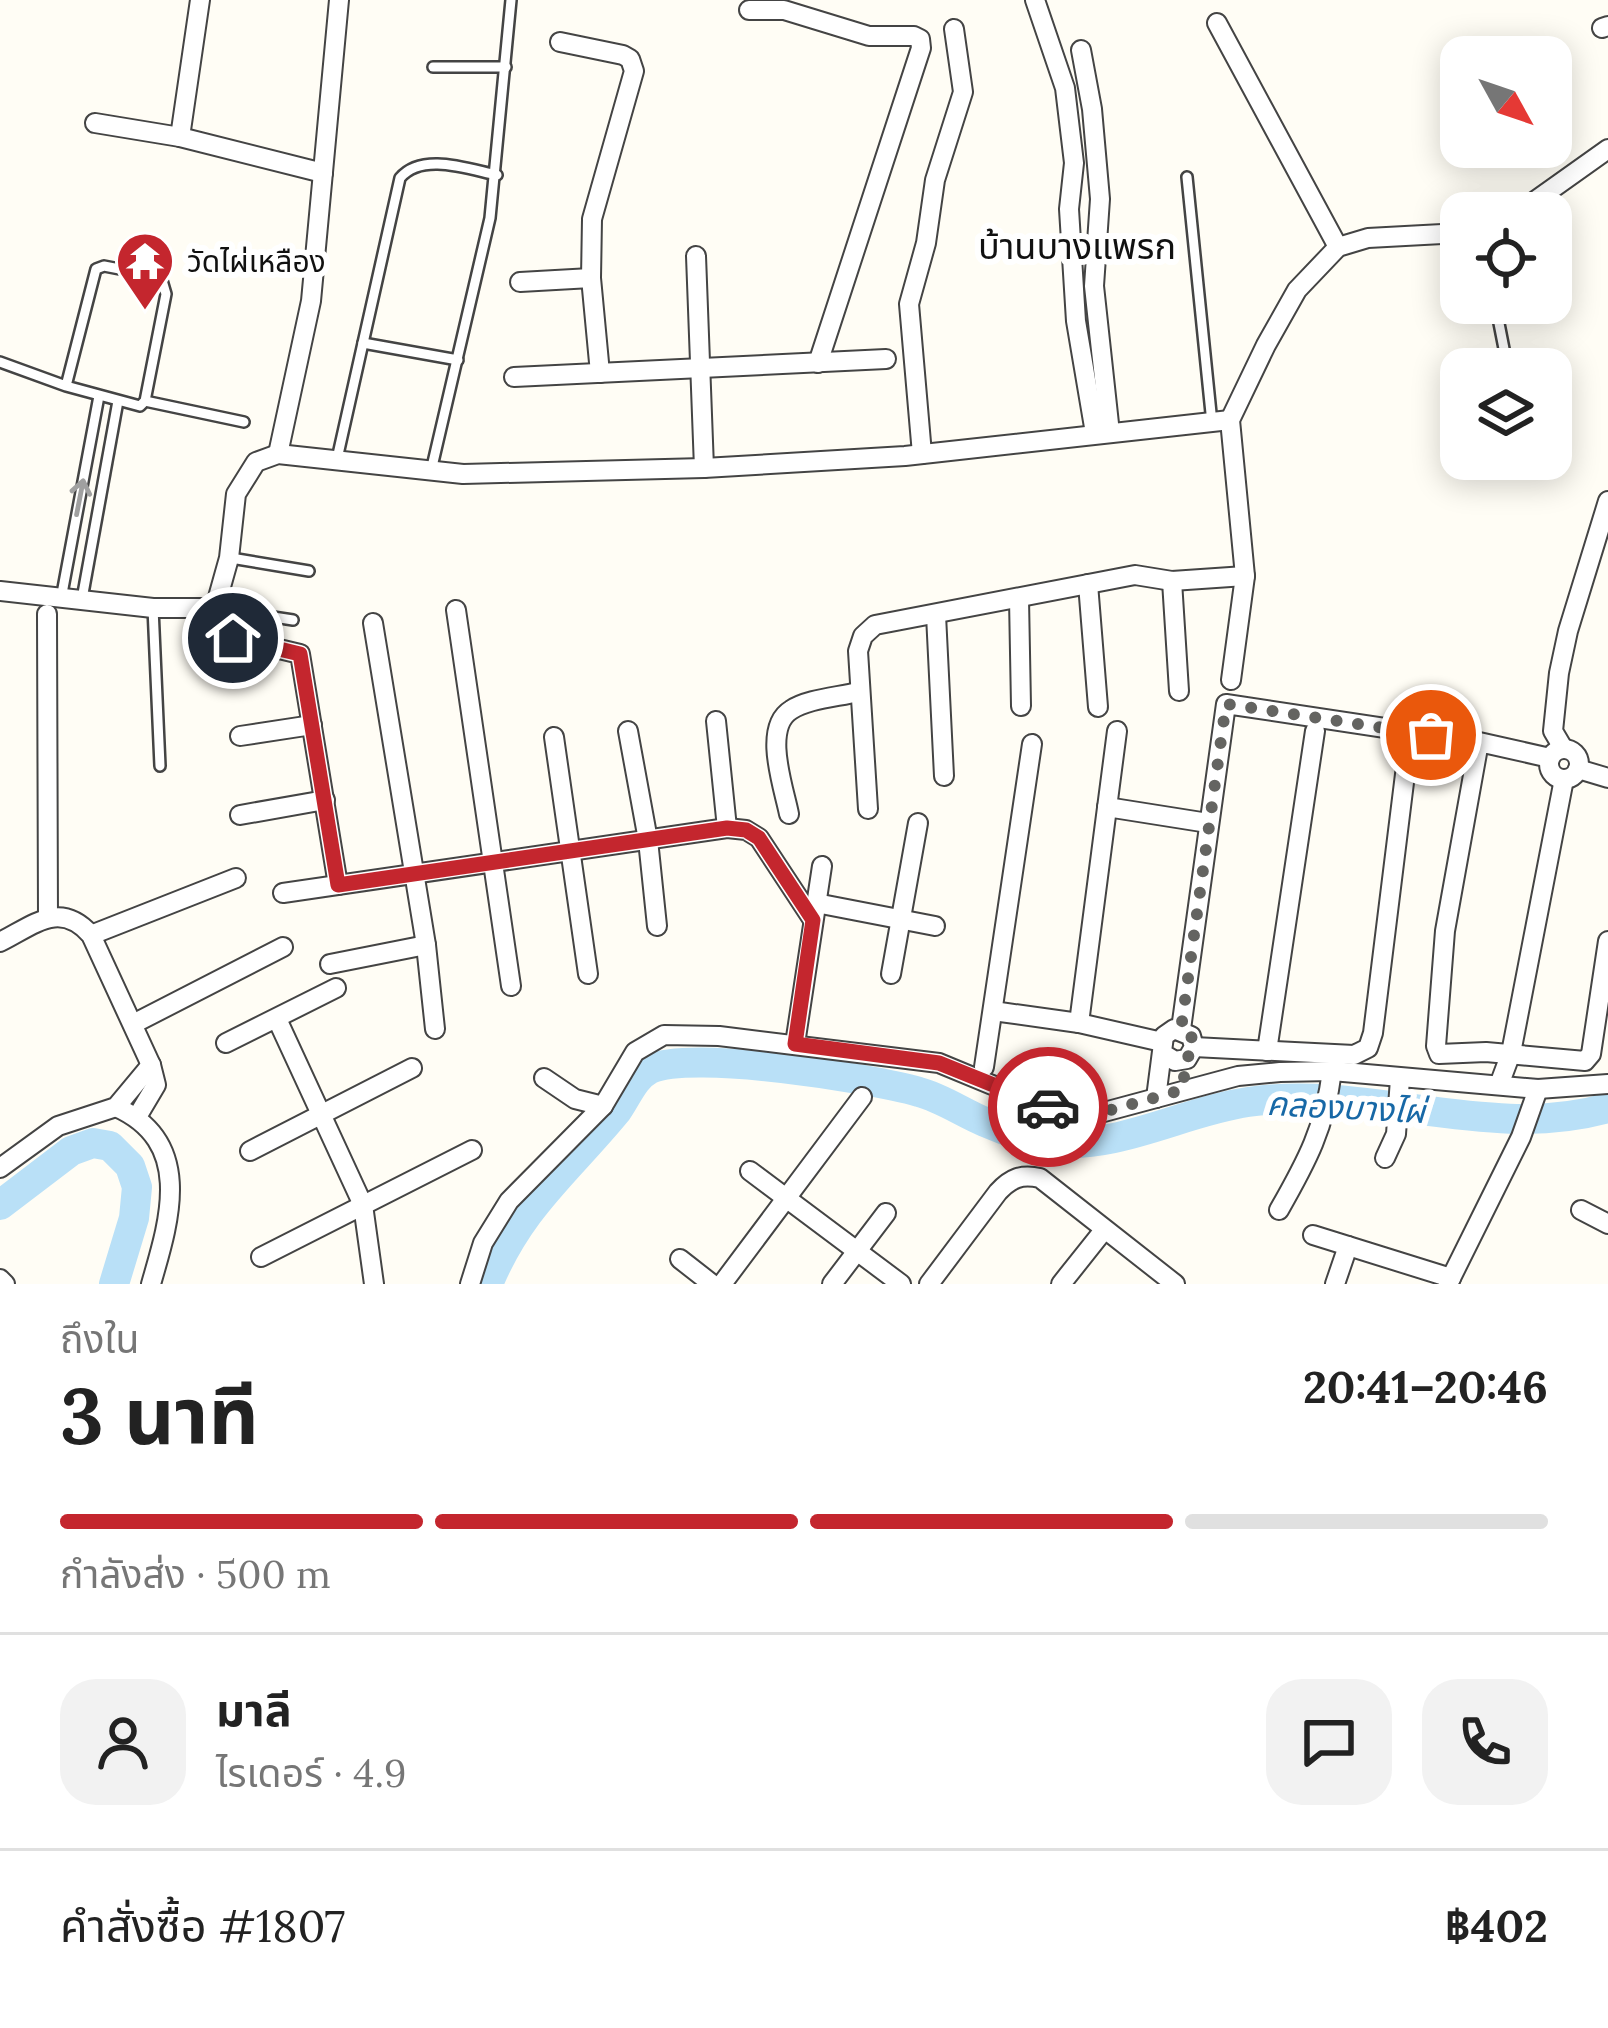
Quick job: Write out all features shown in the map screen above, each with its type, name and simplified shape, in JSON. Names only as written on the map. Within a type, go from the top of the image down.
[{"type":"street","points":[[180,137],[200,0]]},
{"type":"street","points":[[278,454],[311,301],[338,0]]},
{"type":"street","points":[[1034,0],[1065,88],[1074,163],[1069,209],[1076,321],[1103,433]]},
{"type":"street","points":[[749,10],[784,10],[862,35],[920,40],[818,363]]},
{"type":"street","points":[[1217,23],[1338,247]]},
{"type":"street","points":[[922,454],[909,304],[926,243],[935,181],[963,92],[954,29]]},
{"type":"street","points":[[560,42],[623,55],[630,58],[634,71],[592,219],[591,278],[600,373]]},
{"type":"street","points":[[1081,50],[1100,199],[1094,286],[1103,433]]},
{"type":"street","points":[[95,123],[180,137],[323,173]]},
{"type":"street","points":[[1548,192],[1608,149]]},
{"type":"street","points":[[1232,680],[1245,576],[1221,421],[1297,290],[1338,247],[1368,238],[1440,233]]},
{"type":"street","points":[[696,256],[704,468]]},
{"type":"street","points":[[520,282],[591,278]]},
{"type":"street","points":[[514,376],[886,359]]},
{"type":"street","points":[[0,591],[153,608],[215,608],[229,557],[236,494],[256,462],[278,454],[463,474],[704,468],[922,454],[1221,421]]},
{"type":"street","points":[[1608,501],[1559,673],[1553,731],[1557,753],[1551,772],[1608,778]]},
{"type":"street","points":[[868,809],[858,651],[862,636],[875,625],[1135,575],[1172,581],[1245,576]]},
{"type":"street","points":[[1172,581],[1179,691]]},
{"type":"street","points":[[1088,584],[1098,707]]},
{"type":"street","points":[[1018,599],[1021,706]]},
{"type":"street","points":[[456,610],[511,986]]},
{"type":"street","points":[[47,614],[48,918]]},
{"type":"street","points":[[936,615],[944,776]]},
{"type":"street","points":[[373,623],[426,946],[435,1030]]},
{"type":"street","points":[[233,638],[300,654],[338,885]]},
{"type":"street","points":[[789,814],[777,746],[782,719],[791,709],[858,692]]},
{"type":"street","points":[[1181,1029],[1226,704],[1471,741]]},
{"type":"street","points":[[716,722],[727,828]]},
{"type":"street","points":[[240,736],[312,725]]},
{"type":"street","points":[[628,731],[657,926]]},
{"type":"street","points":[[1079,1023],[1118,731]]},
{"type":"street","points":[[1267,1051],[1315,731]]},
{"type":"street","points":[[554,737],[588,974]]},
{"type":"street","points":[[993,1011],[1079,1023],[1163,1048],[1175,1061],[1191,1053],[1354,1055],[1367,1048],[1373,1033],[1409,742]]},
{"type":"street","points":[[1557,753],[1479,742],[1445,931],[1439,1054],[1511,1053],[1586,1061],[1591,1054],[1608,941]]},
{"type":"street","points":[[984,1067],[1032,744]]},
{"type":"street","points":[[1499,1085],[1511,1053],[1571,774]]},
{"type":"street","points":[[240,815],[325,800]]},
{"type":"street","points":[[1108,806],[1208,823]]},
{"type":"street","points":[[891,974],[918,823]]},
{"type":"street","points":[[283,892],[727,828],[746,830],[759,838],[814,912],[935,926]]},
{"type":"street","points":[[795,1044],[822,866]]},
{"type":"street","points":[[91,935],[236,878]]},
{"type":"street","points":[[0,942],[48,918],[68,916],[91,935],[151,1065],[156,1085],[137,1117]]},
{"type":"street","points":[[330,964],[426,946]]},
{"type":"street","points":[[134,1024],[283,947]]},
{"type":"street","points":[[226,1043],[336,988]]},
{"type":"street","points":[[277,1018],[363,1205],[374,1284]]},
{"type":"street","points":[[1156,1098],[1168,1032],[1181,1029],[1191,1036],[1182,1090]]},
{"type":"street","points":[[470,1284],[484,1243],[509,1201],[603,1106],[635,1052],[664,1035],[698,1034],[939,1063],[1063,1111],[1093,1115],[1238,1076],[1399,1087],[1499,1085],[1537,1098],[1608,1084]]},
{"type":"street","points":[[0,1168],[58,1126],[116,1107],[151,1065]]},
{"type":"street","points":[[250,1151],[412,1068]]},
{"type":"street","points":[[544,1078],[575,1099],[603,1106]]},
{"type":"street","points":[[1279,1210],[1310,1155],[1327,1111],[1331,1081]]},
{"type":"street","points":[[1385,1158],[1397,1122],[1399,1087]]},
{"type":"street","points":[[722,1284],[862,1097]]},
{"type":"street","points":[[1313,1235],[1450,1281],[1537,1098]]},
{"type":"street","points":[[116,1107],[137,1117],[164,1153],[172,1187],[151,1284]]},
{"type":"street","points":[[261,1257],[472,1150]]},
{"type":"street","points":[[750,1171],[901,1284]]},
{"type":"street","points":[[929,1284],[1009,1180],[1026,1175],[1040,1178],[1175,1284]]},
{"type":"street","points":[[1581,1210],[1608,1224]]},
{"type":"street","points":[[832,1284],[886,1213]]},
{"type":"street","points":[[1061,1284],[1104,1230]]},
{"type":"street","points":[[1335,1284],[1348,1246]]},
{"type":"street","points":[[680,1259],[712,1284]]},
{"type":"lane","points":[[431,471],[496,175],[512,0]]},
{"type":"lane","points":[[433,67],[506,67]]},
{"type":"lane","points":[[337,461],[400,178],[408,169],[422,165],[496,175]]},
{"type":"lane","points":[[1187,177],[1221,421]]},
{"type":"lane","points":[[0,362],[66,386],[136,408],[145,401],[165,284],[161,277],[104,266],[96,269],[66,386]]},
{"type":"lane","points":[[363,343],[458,360]]},
{"type":"lane","points":[[72,599],[100,396]]},
{"type":"lane","points":[[72,599],[118,401]]},
{"type":"lane","points":[[145,401],[244,422]]},
{"type":"lane","points":[[229,557],[309,571]]},
{"type":"lane","points":[[153,608],[160,766]]},
{"type":"lane","points":[[215,608],[293,620]]},
{"type":"waterway","name":"คลองบางไผ่","points":[[488,1284],[529,1212],[617,1111],[635,1082],[650,1069],[672,1064],[782,1068],[895,1086],[936,1098],[1001,1128],[1054,1142],[1102,1140],[1224,1107],[1293,1098],[1518,1119],[1608,1108]]},
{"type":"waterway","name":"คลองบางไผ่","points":[[0,1205],[71,1151],[93,1143],[110,1146],[130,1166],[137,1187],[134,1218],[114,1284]]},
{"type":"way so far","points":[[1048,1107],[1093,1115],[1182,1090],[1187,1058],[1195,1047],[1181,1029],[1226,704],[1431,735]]},
{"type":"place","name":"วัดไผ่เหลือง","points":[[145,312]]},
{"type":"district","name":"บ้านบางแพรก","points":[[1077,246]]},
{"type":"route","points":[[233,638],[300,654],[338,885],[727,828],[746,830],[759,838],[813,920],[795,1044],[939,1063],[1048,1107]]}]
